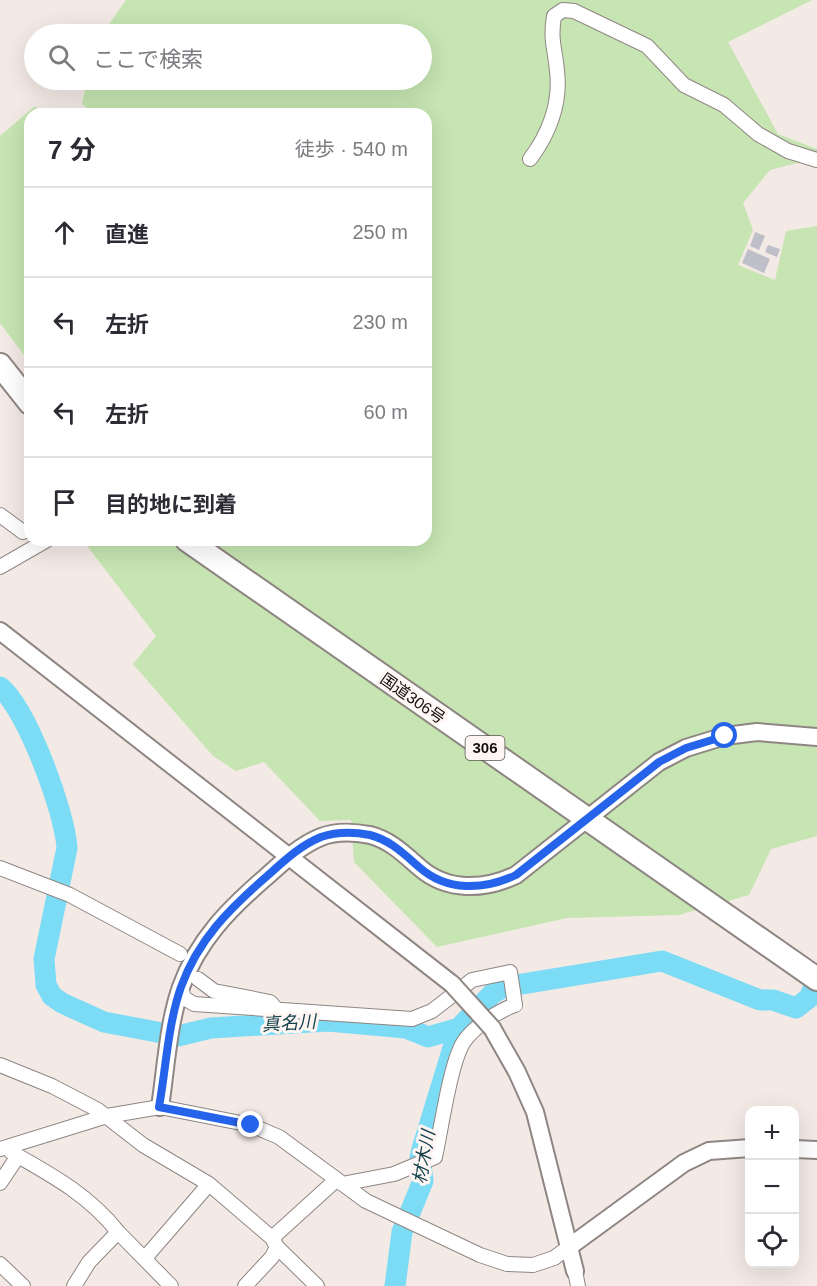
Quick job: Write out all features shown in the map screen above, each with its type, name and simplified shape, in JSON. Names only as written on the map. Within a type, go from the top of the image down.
[{"type":"highway","points":[[0,365],[24,395]]},
{"type":"highway","name":"国道306号","points":[[196,546],[817,979]]},
{"type":"street","points":[[530,159],[552,119],[557,99],[557,68],[551,38],[554,16],[563,10],[574,11],[600,21],[647,46],[684,85],[724,105],[758,134],[788,151],[817,160]]},
{"type":"street","points":[[0,515],[23,532]]},
{"type":"street","points":[[0,567],[37,546]]},
{"type":"street","points":[[0,631],[290,855],[452,984],[492,1028],[517,1072],[535,1112],[577,1278]]},
{"type":"street","points":[[159,1107],[176,1005],[196,953],[217,923],[290,855],[310,842],[330,834],[371,835],[389,843],[430,876],[462,886],[484,886],[516,875],[659,762],[686,748],[725,736],[757,732],[817,737]]},
{"type":"street","points":[[0,868],[70,896],[180,954]]},
{"type":"street","points":[[181,988],[184,998],[194,1004],[412,1019],[432,1011],[472,980],[510,972],[512,978],[515,1005],[502,1010],[463,1043],[455,1066],[435,1157],[394,1174],[339,1182],[274,1243],[272,1257],[245,1286]]},
{"type":"street","points":[[198,979],[214,991],[270,1002],[278,1011]]},
{"type":"street","points":[[0,1065],[62,1091],[107,1116],[144,1145],[209,1184],[317,1286]]},
{"type":"street","points":[[9,1151],[107,1116],[159,1107],[251,1125],[279,1137],[366,1202],[480,1255],[507,1264],[533,1264],[554,1258],[684,1163],[709,1151],[745,1148]]},
{"type":"street","points":[[799,1149],[817,1150]]},
{"type":"street","points":[[0,1183],[9,1151]]},
{"type":"street","points":[[9,1151],[81,1194],[106,1216],[118,1232],[171,1286]]},
{"type":"street","points":[[145,1258],[209,1184]]},
{"type":"street","points":[[74,1286],[89,1262],[118,1232]]},
{"type":"street","points":[[0,1264],[22,1286]]},
{"type":"green space","points":[[126,0],[812,0],[728,42],[778,134],[817,149],[817,158],[770,170],[743,203],[753,230],[738,265],[775,280],[786,231],[817,226],[817,836],[771,849],[749,895],[679,915],[567,918],[437,947],[354,862],[351,820],[320,821],[264,762],[236,771],[213,756],[133,664],[156,636],[87,546],[432,546],[432,108],[87,108],[82,104],[85,90],[432,90],[432,24],[109,24]]},
{"type":"green space","points":[[24,115],[24,355],[0,323],[0,136]]},
{"type":"building","points":[[755,232],[765,236],[759,250],[750,246]]},
{"type":"building","points":[[768,245],[780,249],[777,257],[765,252]]},
{"type":"building","points":[[748,249],[770,259],[764,273],[742,263]]},
{"type":"waterway","name":"真名川","points":[[0,687],[11,699],[33,738],[52,787],[65,832],[67,848],[44,959],[46,985],[52,996],[62,1003],[104,1022],[178,1036],[211,1028],[328,1021],[406,1028],[428,1037],[459,1028],[492,994],[504,987],[662,961],[760,1000],[773,1000],[796,1008],[809,998],[817,980]]},
{"type":"waterway","name":"材木川","points":[[395,1286],[402,1232],[423,1181],[420,1158],[422,1149],[459,1028]]},
{"type":"route","points":[[251,1125],[159,1107],[176,1005],[196,953],[228,910],[290,855],[310,842],[330,834],[371,835],[397,848],[430,876],[441,881],[462,886],[494,884],[516,875],[659,762],[686,748],[725,736]]}]
